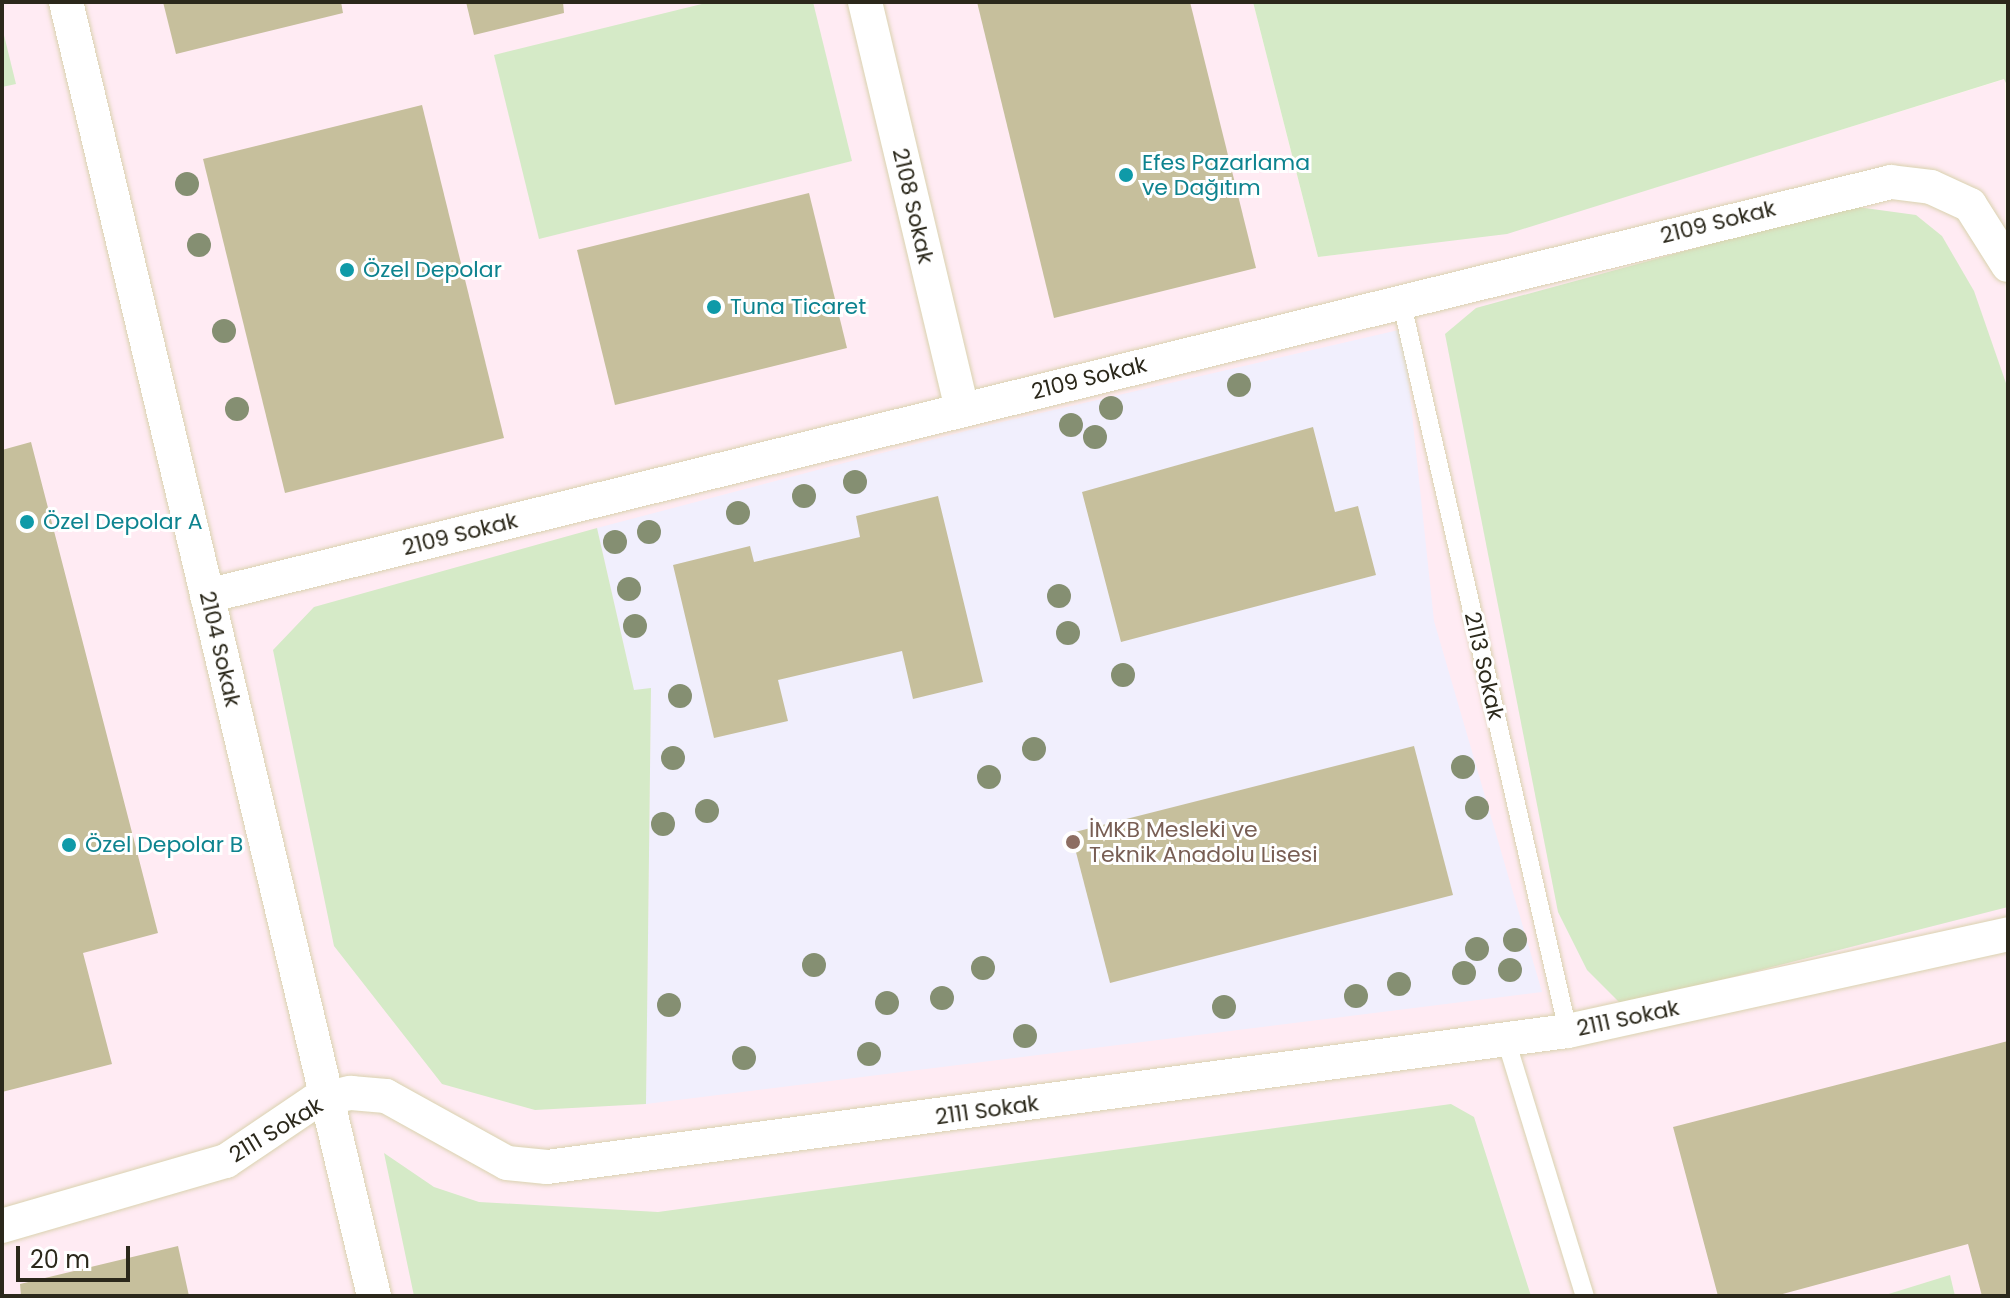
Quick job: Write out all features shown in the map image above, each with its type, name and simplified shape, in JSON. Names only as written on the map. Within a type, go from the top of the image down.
[{"type":"street","name":"2104 Sokak","points":[[66,2],[374,1296]]},
{"type":"street","name":"2108 Sokak","points":[[865,2],[962,409]]},
{"type":"street","name":"2109 Sokak","points":[[207,596],[1891,182],[1931,187],[1970,205],[2008,265]]},
{"type":"street","name":"2111 Sokak","points":[[2,1226],[226,1161],[327,1098],[386,1096],[491,1157],[547,1167],[1568,1031],[2008,934]]},
{"type":"lane","name":"2113 Sokak","points":[[1401,300],[1568,1031]]},
{"type":"lane","points":[[1506,1040],[1585,1296]]},
{"type":"shaded area","points":[[2,2],[1253,2],[1318,257],[1507,233],[2005,79],[2008,1296],[2,1296]]},
{"type":"shaded area","name":"İMKB Mesleki ve Teknik Anadolu Lisesi","points":[[1403,329],[1434,621],[1542,992],[646,1104],[651,689],[634,691],[597,528],[985,426]]},
{"type":"green space","points":[[710,2],[813,2],[852,161],[539,239],[494,55]]},
{"type":"green space","points":[[1253,2],[2008,2],[2008,87],[2004,79],[1507,234],[1318,257]]},
{"type":"green space","points":[[2,27],[16,84],[2,87]]},
{"type":"green space","points":[[1850,206],[1916,215],[1942,236],[1974,291],[2008,389],[2008,907],[1622,1005],[1587,970],[1558,912],[1445,334],[1476,308]]},
{"type":"green space","points":[[597,528],[634,690],[651,688],[646,1104],[535,1110],[442,1084],[334,946],[273,650],[314,607]]},
{"type":"green space","points":[[1451,1104],[1474,1117],[1531,1296],[414,1296],[384,1153],[434,1187],[479,1202],[658,1212]]},
{"type":"green space","points":[[1950,1275],[1955,1296],[1882,1296]]},
{"type":"building","points":[[163,2],[341,2],[343,13],[176,54]]},
{"type":"building","points":[[466,2],[563,2],[564,13],[474,35]]},
{"type":"building","name":"Efes Pazarlama ve Dağıtım","points":[[977,2],[1190,2],[1256,268],[1054,318]]},
{"type":"building","name":"Özel Depolar","points":[[422,105],[504,438],[285,493],[203,159]]},
{"type":"building","name":"Tuna Ticaret","points":[[809,193],[847,348],[615,405],[577,250]]},
{"type":"building","points":[[1313,427],[1335,512],[1358,506],[1376,575],[1121,642],[1082,492]]},
{"type":"building","name":"Özel Depolar B","points":[[31,442],[158,933],[83,953],[112,1064],[2,1092],[2,450]]},
{"type":"building","points":[[938,496],[983,682],[913,699],[902,651],[778,680],[788,721],[714,738],[673,565],[750,546],[754,562],[860,537],[856,516]]},
{"type":"building","points":[[1414,746],[1453,895],[1110,983],[1071,833]]},
{"type":"building","points":[[2008,1041],[2008,1296],[1982,1296],[1968,1244],[1775,1296],[1718,1296],[1673,1127]]},
{"type":"building","points":[[178,1246],[189,1296],[21,1296],[20,1284]]},
{"type":"place","name":"Efes Pazarlama ve Dağıtım","points":[[1126,175]]},
{"type":"place","name":"Özel Depolar","points":[[347,270]]},
{"type":"place","name":"Tuna Ticaret","points":[[714,307]]},
{"type":"place","name":"Özel Depolar A","points":[[27,522]]},
{"type":"place","name":"İMKB Mesleki ve Teknik Anadolu Lisesi","points":[[1073,842]]},
{"type":"place","name":"Özel Depolar B","points":[[69,845]]}]
